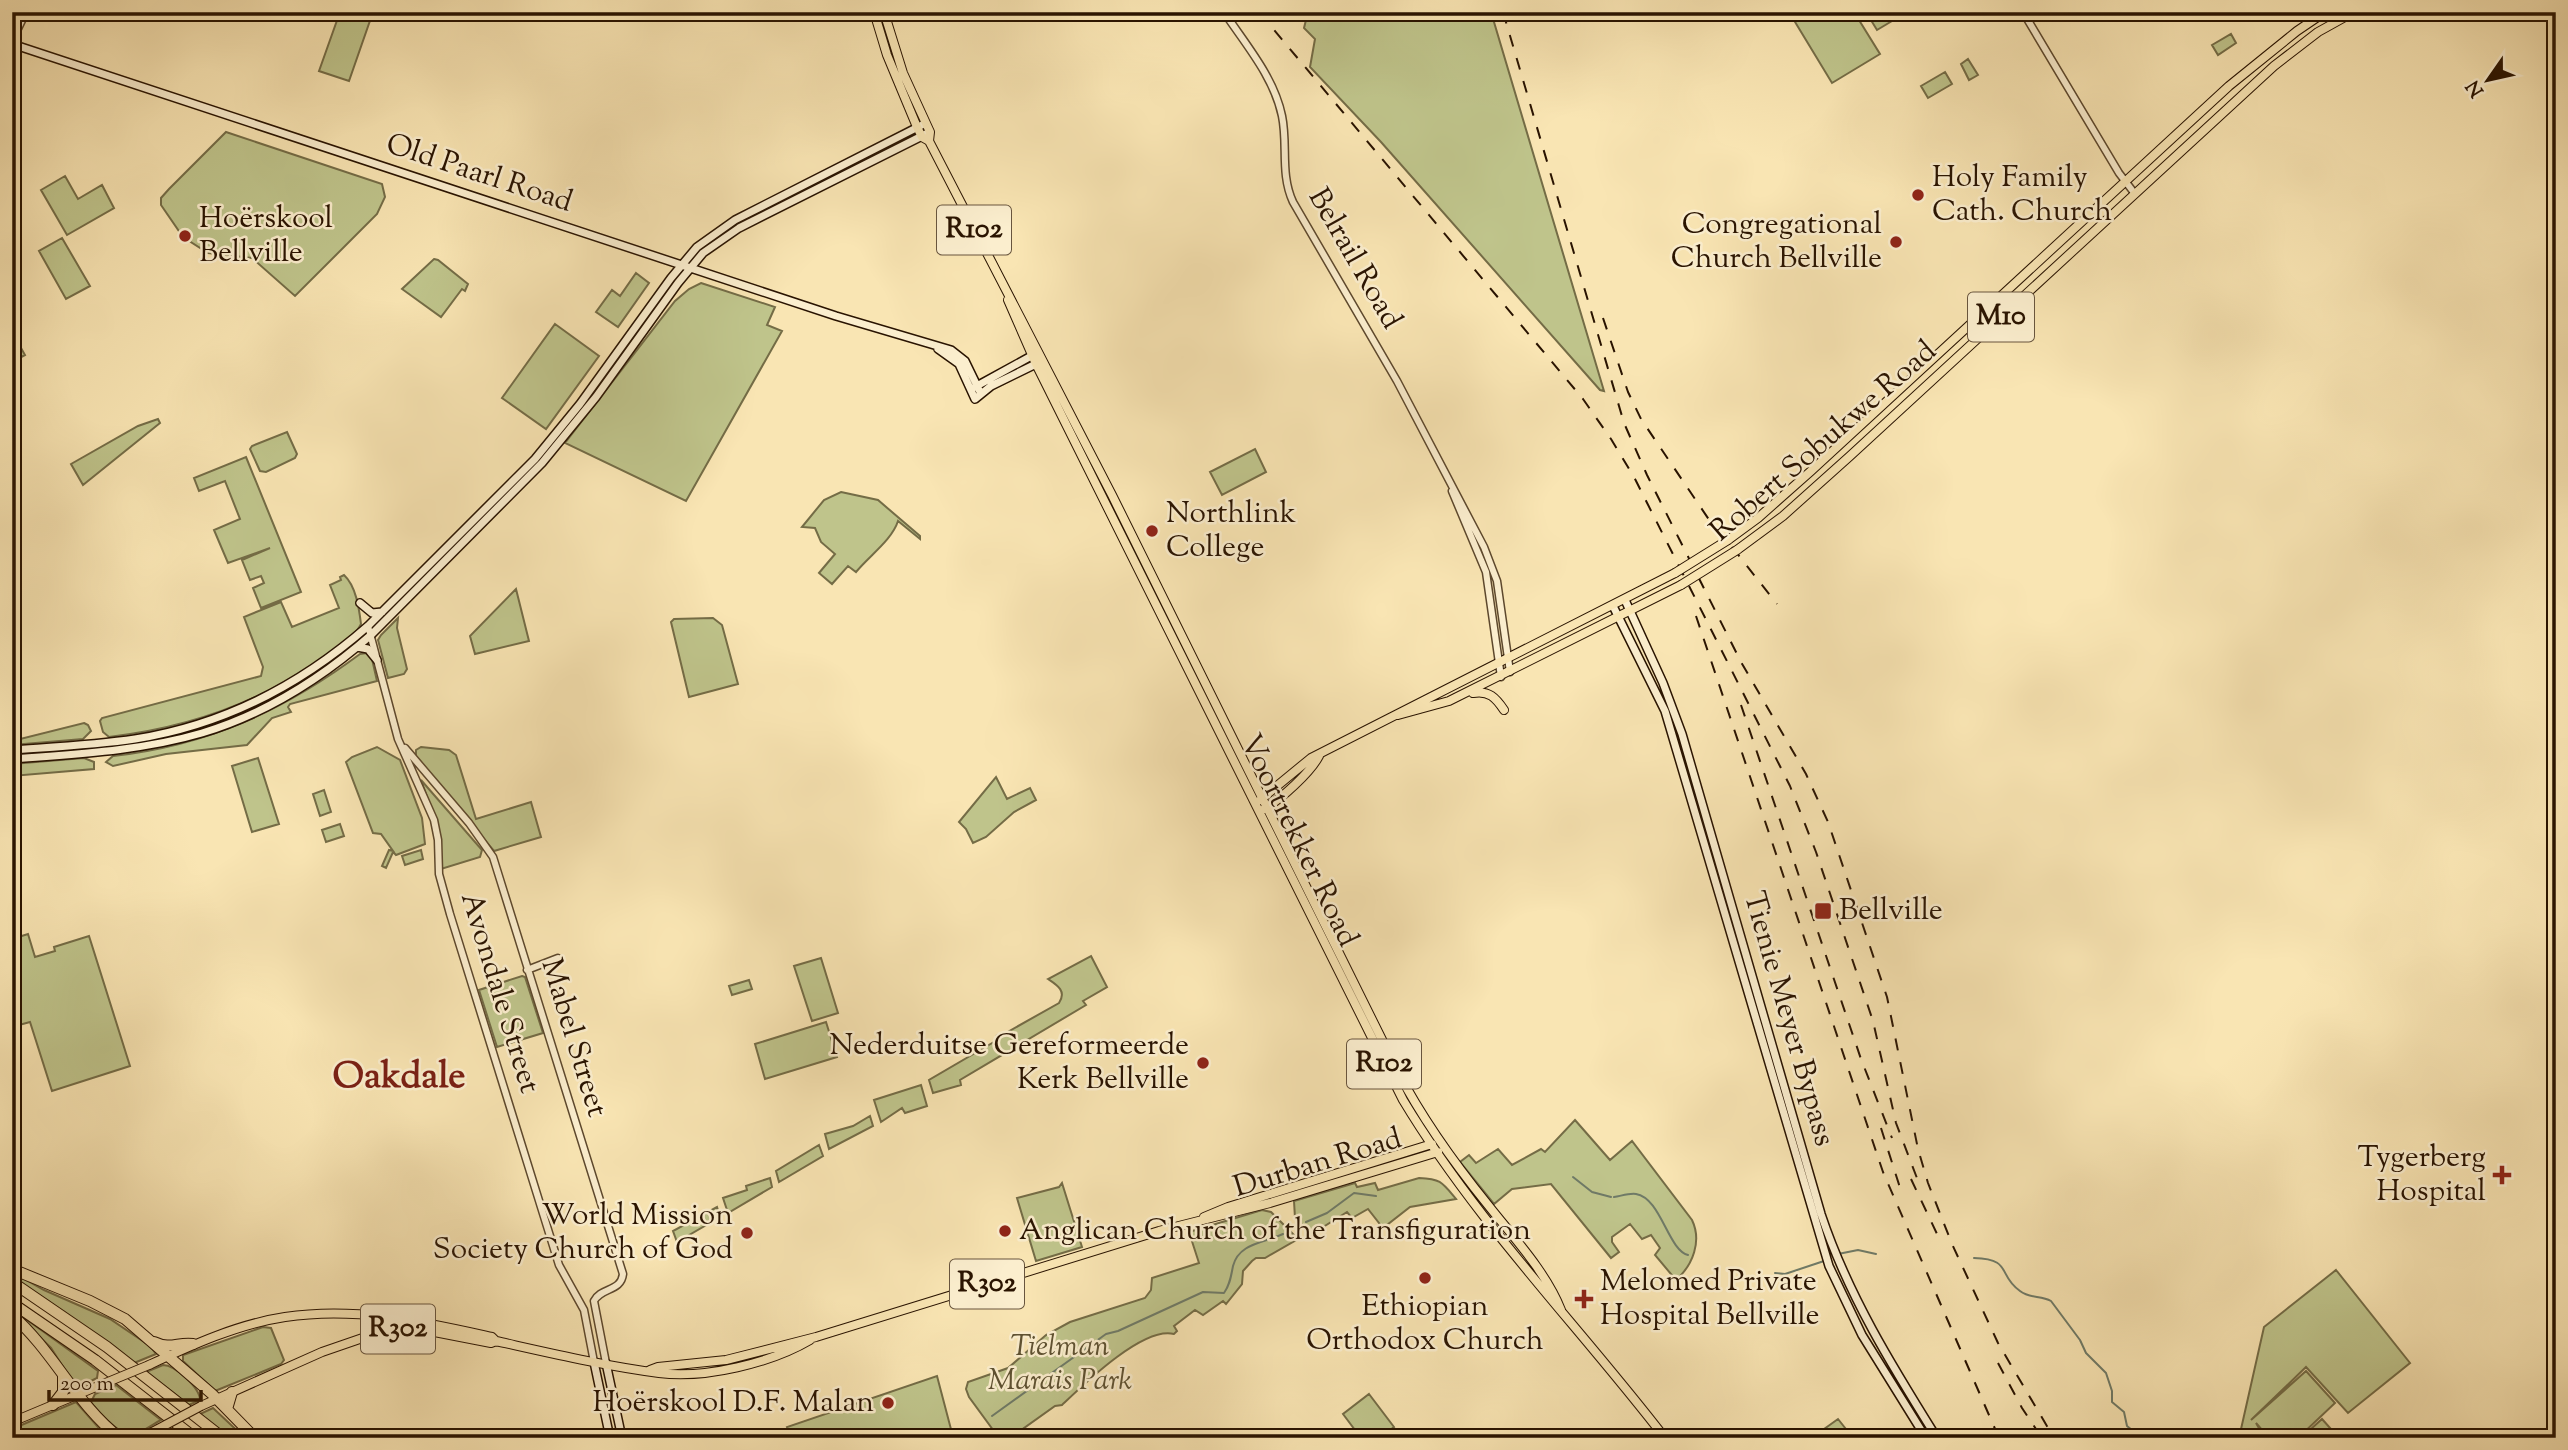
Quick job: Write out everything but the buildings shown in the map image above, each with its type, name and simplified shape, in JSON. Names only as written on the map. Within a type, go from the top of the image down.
[{"type":"highway","points":[[12,1269],[108,1309],[125,1319],[217,1398],[255,1438]]},
{"type":"highway","points":[[12,1282],[117,1354],[223,1438]]},
{"type":"highway","points":[[12,1303],[95,1360],[195,1438]]},
{"type":"highway","points":[[12,1315],[40,1344],[89,1410],[120,1438]]},
{"type":"highway","points":[[154,1342],[170,1347],[193,1344]]},
{"type":"highway","points":[[53,1405],[64,1390],[62,1374]]},
{"type":"highway","points":[[227,1409],[232,1392]]},
{"type":"main road","points":[[12,23],[26,12]]},
{"type":"main road","name":"R102","points":[[874,12],[887,55],[1037,358]]},
{"type":"main road","name":"Robert Sobukwe Road","points":[[1398,715],[1403,710],[1625,600],[1728,540],[1787,493],[2229,86],[2287,38],[2325,12]]},
{"type":"main road","name":"Robert Sobukwe Road","points":[[1260,806],[1311,758],[1350,737],[1398,715],[1423,710],[1464,695],[1631,612],[1737,550],[1783,516],[1850,456],[2293,50],[2354,12]]},
{"type":"main road","points":[[885,16],[885,29],[891,52],[887,55]]},
{"type":"main road","name":"R102","points":[[885,16],[921,125]]},
{"type":"main road","name":"Old Paarl Road","points":[[12,42],[685,266],[956,353]]},
{"type":"main road","points":[[12,759],[145,746],[202,733],[249,715],[313,680],[371,635],[547,458],[596,397],[697,247],[724,227],[921,125]]},
{"type":"main road","points":[[12,750],[135,739],[178,730],[245,707],[301,678],[340,651],[369,626],[535,459],[685,266],[731,233],[927,136]]},
{"type":"main road","points":[[793,192],[814,185],[820,188]]},
{"type":"main road","name":"Old Paarl Road","points":[[931,345],[955,360],[974,388]]},
{"type":"main road","points":[[956,353],[966,363],[978,396],[1037,358]]},
{"type":"main road","points":[[956,353],[965,376]]},
{"type":"main road","points":[[974,388],[1037,358]]},
{"type":"main road","name":"Voortrekker Road","points":[[1037,358],[1104,480],[1390,1075],[1433,1149],[1549,1299],[1561,1310],[1665,1438]]},
{"type":"main road","name":"Voortrekker Road","points":[[1037,358],[1108,508],[1415,1104],[1462,1172],[1537,1269],[1561,1310]]},
{"type":"main road","points":[[1104,480],[1111,502],[1108,508]]},
{"type":"main road","name":"Tienie Meyer Bypass","points":[[1625,600],[1663,683],[1682,734],[1807,1180]]},
{"type":"main road","points":[[360,603],[369,612],[382,612]]},
{"type":"main road","name":"Tienie Meyer Bypass","points":[[1613,606],[1665,711],[1828,1250],[1829,1266],[1861,1335],[1926,1438]]},
{"type":"main road","points":[[357,647],[368,649],[377,660]]},
{"type":"main road","points":[[1464,695],[1487,693],[1495,698],[1504,710]]},
{"type":"main road","name":"Durban Road","points":[[1433,1149],[1440,1141]]},
{"type":"main road","name":"Durban Road","points":[[232,1392],[343,1344],[380,1332],[419,1329],[659,1373],[695,1373],[744,1365],[803,1345],[816,1337],[1202,1219],[1249,1200],[1433,1149],[1445,1149]]},
{"type":"main road","name":"Tienie Meyer Bypass","points":[[1828,1250],[1838,1262],[1875,1338],[1937,1438]]},
{"type":"main road","name":"Durban Road","points":[[12,1422],[193,1344],[284,1317],[346,1313],[376,1315],[492,1337],[496,1341]]},
{"type":"main road","points":[[376,1315],[382,1322],[380,1332]]},
{"type":"main road","points":[[594,1362],[610,1438]]},
{"type":"main road","points":[[606,1363],[622,1438]]},
{"type":"main road","name":"R302","points":[[140,1438],[232,1392]]},
{"type":"street","points":[[12,42],[26,12]]},
{"type":"street","name":"Belrail Road","points":[[1224,12],[1263,71],[1277,99],[1283,125],[1286,180],[1293,202],[1397,381],[1493,568],[1500,597],[1510,672]]},
{"type":"street","points":[[2022,12],[2135,194]]},
{"type":"street","name":"Belrail Road","points":[[1451,486],[1455,502],[1486,572],[1501,677]]},
{"type":"street","name":"Avondale Street","points":[[369,626],[398,739],[435,820],[439,874],[450,914],[559,1265],[583,1310],[594,1362]]},
{"type":"street","name":"Mabel Street","points":[[398,739],[425,774],[472,826],[493,857],[623,1274],[618,1285],[600,1293],[594,1301],[606,1363]]},
{"type":"street","points":[[527,970],[558,958]]},
{"type":"green space","points":[[340,12],[373,12],[349,81],[319,71]]},
{"type":"green space","points":[[1308,12],[1491,12],[1604,391],[1600,390],[1381,142],[1310,67],[1315,39],[1304,28]]},
{"type":"green space","points":[[1789,12],[1854,12],[1880,54],[1832,83]]},
{"type":"green space","points":[[1866,12],[1907,12],[1877,30]]},
{"type":"green space","points":[[2231,34],[2236,43],[2218,55],[2212,45]]},
{"type":"green space","points":[[1968,59],[1978,75],[1969,80],[1961,64]]},
{"type":"green space","points":[[1945,72],[1952,84],[1928,98],[1921,86]]},
{"type":"green space","points":[[226,132],[382,184],[385,197],[377,214],[295,296],[252,258],[208,253],[183,237],[161,205],[161,198],[169,189]]},
{"type":"green space","points":[[65,176],[78,199],[102,185],[114,208],[67,235],[41,190]]},
{"type":"green space","points":[[62,238],[90,286],[66,299],[39,251]]},
{"type":"green space","points":[[434,259],[468,284],[465,291],[462,289],[441,317],[402,289]]},
{"type":"green space","points":[[636,273],[649,283],[618,327],[596,312],[612,290],[620,296]]},
{"type":"green space","points":[[701,283],[775,307],[767,325],[782,331],[686,501],[565,443],[675,301]]},
{"type":"green space","points":[[555,324],[599,356],[546,429],[502,398]]},
{"type":"green space","points":[[12,332],[25,355],[12,362]]},
{"type":"green space","points":[[158,419],[160,423],[83,485],[71,464],[138,426]]},
{"type":"green space","points":[[287,432],[297,454],[295,458],[266,472],[260,471],[250,449],[252,446]]},
{"type":"green space","points":[[1255,449],[1266,472],[1222,495],[1210,472]]},
{"type":"green space","points":[[246,457],[301,592],[261,608],[253,588],[264,583],[261,576],[250,580],[242,560],[270,548],[228,563],[214,530],[240,519],[225,481],[199,491],[194,478]]},
{"type":"green space","points":[[841,492],[878,500],[920,536],[920,539],[898,521],[886,541],[856,572],[848,566],[832,584],[819,573],[835,554],[821,542],[815,528],[802,527],[824,500]]},
{"type":"green space","points":[[344,575],[354,591],[361,624],[345,641],[301,672],[250,699],[195,720],[109,737],[103,732],[100,721],[102,718],[261,676],[263,667],[244,617],[281,602],[292,627],[339,608],[330,585],[341,580],[340,577]]},
{"type":"green space","points":[[516,589],[529,641],[475,654],[470,636]]},
{"type":"green space","points":[[398,618],[397,628],[407,669],[404,674],[388,678],[378,640]]},
{"type":"green space","points":[[713,618],[722,625],[738,684],[689,697],[671,622],[674,619]]},
{"type":"green space","points":[[367,653],[372,659],[377,681],[290,704],[288,707],[291,712],[272,718],[247,745],[166,754],[113,766],[106,762],[113,756],[181,743],[244,722],[302,692],[360,654]]},
{"type":"green space","points":[[84,723],[91,731],[83,739],[12,745],[12,741]]},
{"type":"green space","points":[[377,747],[400,760],[422,818],[425,844],[396,855],[393,852],[386,868],[382,866],[389,850],[393,851],[381,834],[373,833],[346,762]]},
{"type":"green space","points":[[421,747],[449,750],[456,755],[476,819],[531,802],[541,837],[494,851],[427,772],[416,756],[416,750]]},
{"type":"green space","points":[[84,758],[94,762],[94,769],[12,776],[12,764]]},
{"type":"green space","points":[[258,758],[279,824],[252,832],[232,766]]},
{"type":"green space","points":[[996,777],[1007,799],[1030,788],[1036,800],[1014,812],[986,837],[973,843],[959,822]]},
{"type":"green space","points":[[421,780],[482,850],[480,857],[441,869],[435,819]]},
{"type":"green space","points":[[324,790],[331,812],[320,816],[313,794]]},
{"type":"green space","points":[[340,824],[344,836],[326,842],[322,830]]},
{"type":"green space","points":[[421,850],[423,859],[405,865],[402,856]]},
{"type":"green space","points":[[28,934],[35,957],[55,951],[54,947],[89,936],[130,1066],[52,1091],[30,1022],[12,1027],[12,939]]},
{"type":"green space","points":[[1091,956],[1107,987],[1083,1001],[1086,1005],[960,1080],[961,1085],[933,1093],[929,1080],[999,1039],[997,1035],[1004,1034],[1059,1003],[1061,992],[1058,986],[1048,979]]},
{"type":"green space","points":[[821,958],[838,1013],[812,1021],[794,966]]},
{"type":"green space","points":[[525,977],[543,1033],[497,1047],[479,990]]},
{"type":"green space","points":[[749,980],[752,989],[732,995],[729,986]]},
{"type":"green space","points":[[826,1022],[837,1057],[765,1079],[755,1044]]},
{"type":"green space","points":[[921,1085],[927,1106],[905,1113],[902,1108],[881,1122],[874,1100]]},
{"type":"green space","points":[[870,1116],[873,1126],[829,1149],[825,1134],[853,1126]]},
{"type":"green space","points":[[1575,1120],[1610,1160],[1632,1141],[1692,1220],[1696,1236],[1694,1252],[1687,1267],[1676,1280],[1655,1255],[1660,1248],[1651,1235],[1642,1239],[1630,1224],[1612,1237],[1612,1242],[1619,1252],[1611,1258],[1551,1184],[1512,1189],[1494,1204],[1460,1162],[1469,1155],[1476,1163],[1498,1149],[1512,1165],[1541,1149],[1545,1152]]},
{"type":"green space","points":[[819,1145],[823,1156],[779,1182],[776,1171]]},
{"type":"green space","points":[[770,1178],[772,1187],[728,1213],[723,1198]]},
{"type":"green space","points":[[1419,1178],[1440,1182],[1456,1199],[1410,1207],[1383,1228],[1368,1209],[1352,1218],[1347,1212],[1312,1234],[1295,1218],[1294,1201],[1355,1183],[1357,1187],[1375,1183],[1378,1190]]},
{"type":"green space","points":[[1062,1183],[1082,1247],[1036,1261],[1017,1198],[1059,1187]]},
{"type":"green space","points":[[717,1207],[720,1217],[677,1242],[673,1231]]},
{"type":"green space","name":"Tielman Marais Park","points":[[1262,1210],[1271,1212],[1298,1239],[1265,1258],[1252,1261],[1243,1271],[1242,1284],[1226,1304],[1223,1301],[1203,1315],[1195,1310],[1174,1326],[1177,1331],[1174,1334],[1161,1334],[1130,1348],[1098,1372],[1062,1405],[1055,1406],[1010,1438],[999,1438],[969,1397],[966,1389],[968,1382],[1008,1368],[1046,1335],[1070,1322],[1145,1298],[1151,1290],[1152,1278],[1199,1263],[1189,1232]]},
{"type":"green space","points":[[2336,1270],[2410,1363],[2348,1413],[2306,1367],[2251,1420],[2306,1371],[2335,1403],[2298,1438],[2269,1438],[2256,1423],[2260,1430],[2252,1438],[2239,1438],[2264,1327]]},
{"type":"green space","points":[[12,1272],[44,1290],[110,1319],[150,1346],[156,1354],[134,1363],[12,1277]]},
{"type":"green space","points":[[12,1309],[98,1371],[97,1378],[79,1387],[74,1384],[51,1348]]},
{"type":"green space","points":[[263,1327],[271,1328],[284,1360],[281,1364],[215,1391],[183,1361],[183,1355]]},
{"type":"green space","points":[[163,1365],[186,1378],[196,1389],[200,1400],[189,1405],[146,1372]]},
{"type":"green space","name":"Hoërskool D.F. Malan","points":[[937,1376],[952,1433],[938,1438],[791,1438],[787,1427]]},
{"type":"green space","points":[[116,1385],[161,1420],[134,1435],[126,1434],[114,1426],[91,1402],[95,1394]]},
{"type":"green space","points":[[1369,1394],[1394,1427],[1380,1438],[1361,1438],[1343,1414]]},
{"type":"green space","points":[[76,1402],[98,1427],[112,1438],[12,1438],[12,1429]]},
{"type":"green space","points":[[213,1408],[245,1438],[228,1438],[200,1414]]},
{"type":"green space","points":[[1838,1419],[1853,1438],[1807,1438],[1813,1432],[1817,1434]]},
{"type":"green space","points":[[2322,1419],[2339,1438],[2301,1438]]},
{"type":"waterway","points":[[1573,1177],[1592,1192],[1611,1197]]},
{"type":"waterway","points":[[1306,1222],[1327,1213],[1354,1193],[1376,1196]]},
{"type":"waterway","points":[[1614,1197],[1636,1194],[1645,1198],[1658,1214],[1675,1244],[1688,1255]]},
{"type":"waterway","points":[[992,1416],[1106,1334],[1203,1292],[1224,1293],[1236,1258],[1246,1248],[1283,1234]]},
{"type":"waterway","points":[[1838,1254],[1858,1250],[1876,1254]]},
{"type":"waterway","points":[[1974,1258],[1994,1261],[2020,1291],[2051,1301],[2080,1340],[2086,1353],[2106,1373],[2112,1391],[2112,1402],[2124,1412],[2127,1426],[2142,1438]]},
{"type":"waterway","points":[[1775,1273],[1785,1274],[1824,1261]]},
{"type":"railway","points":[[1259,12],[1583,399],[1634,477],[1790,786],[1816,852],[1873,1021],[1896,1123],[1920,1186]]},
{"type":"railway","points":[[1503,12],[1624,423],[1647,475],[1741,662],[1806,774],[1828,822],[1887,997],[1918,1149],[1928,1183],[1952,1244],[1998,1343],[2054,1438]]},
{"type":"railway","points":[[1603,318],[1628,392],[1641,419],[1716,530]]},
{"type":"railway","points":[[1732,547],[1777,604]]},
{"type":"railway","points":[[1696,616],[1883,1172],[1999,1438]]},
{"type":"railway","points":[[1741,705],[1861,1059],[1892,1138]]},
{"type":"railway","points":[[1881,1128],[1902,1194]]},
{"type":"railway","points":[[1911,1179],[1938,1236]]},
{"type":"railway","points":[[1998,1363],[2040,1435]]},
{"type":"place","name":"Holy Family Cath. Church","points":[[1918,195]]},
{"type":"place","name":"Hoërskool Bellville","points":[[185,236]]},
{"type":"place","name":"Congregational Church Bellville","points":[[1896,242]]},
{"type":"place","name":"Northlink College","points":[[1152,531]]},
{"type":"place","name":"Bellville","points":[[1823,911]]},
{"type":"place","name":"Nederduitse Gereformeerde Kerk Bellville","points":[[1203,1063]]},
{"type":"place","name":"Tygerberg Hospital","points":[[2502,1175]]},
{"type":"place","name":"Anglican Church of the Transfiguration","points":[[1005,1231]]},
{"type":"place","name":"World Mission Society Church of God","points":[[747,1233]]},
{"type":"place","name":"Ethiopian Orthodox Church","points":[[1425,1278]]},
{"type":"place","name":"Melomed Private Hospital Bellville","points":[[1584,1299]]},
{"type":"place","name":"Hoërskool D.F. Malan","points":[[888,1403]]},
{"type":"district","name":"Oakdale","points":[[399,1078]]}]
